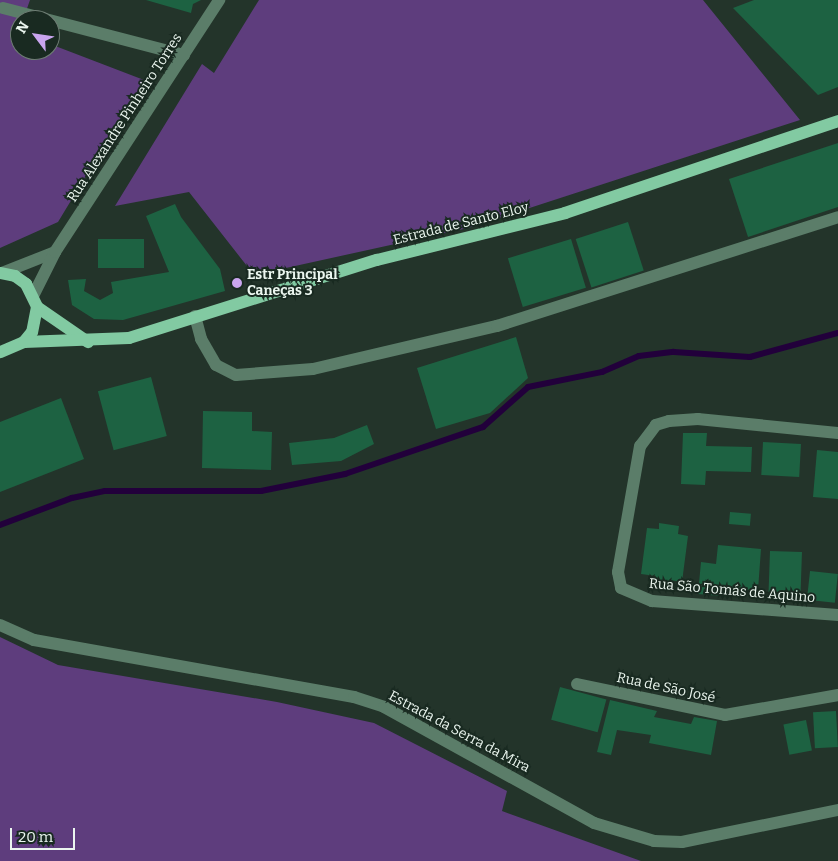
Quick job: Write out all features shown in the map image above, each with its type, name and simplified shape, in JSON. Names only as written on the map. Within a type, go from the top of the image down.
[{"type":"main road","name":"Estrada de Santo Eloy","points":[[0,352],[19,346],[129,338],[377,260],[564,213],[838,120]]},
{"type":"main road","points":[[1,273],[15,276],[36,301],[88,342]]},
{"type":"main road","points":[[19,346],[32,332],[36,301]]},
{"type":"street","name":"Rua Alexandre Pinheiro Torres","points":[[36,301],[55,252],[219,0]]},
{"type":"street","points":[[3,8],[184,55]]},
{"type":"street","points":[[195,316],[201,339],[216,365],[236,375],[313,369],[497,326],[838,217]]},
{"type":"street","points":[[1,273],[55,252]]},
{"type":"street","points":[[0,357],[19,346]]},
{"type":"street","name":"Rua São Tomás de Aquino","points":[[838,433],[698,419],[656,425],[640,446],[618,572],[621,588],[652,601],[838,615]]},
{"type":"street","name":"Estrada da Serra da Mira","points":[[0,625],[34,640],[354,697],[384,706],[594,823],[654,841],[682,842],[838,810]]},
{"type":"street","name":"Rua de São José","points":[[577,684],[725,715],[838,695]]},
{"type":"shaded area","points":[[0,0],[30,0],[26,10],[10,10],[10,60],[60,60],[60,48],[144,80],[58,222],[0,248]]},
{"type":"shaded area","points":[[259,0],[703,0],[800,120],[468,228],[254,275],[189,192],[115,206],[202,64],[214,73]]},
{"type":"shaded area","points":[[0,637],[58,665],[277,702],[374,723],[507,791],[502,811],[641,861],[0,861]]},
{"type":"building","points":[[146,0],[201,0],[193,4],[191,13]]},
{"type":"building","points":[[754,0],[838,0],[838,87],[818,95],[733,8]]},
{"type":"building","points":[[838,143],[838,207],[748,237],[729,179]]},
{"type":"building","points":[[175,204],[181,217],[220,269],[225,291],[123,320],[94,319],[72,305],[68,280],[86,279],[84,291],[100,300],[113,293],[111,282],[169,272],[146,216]]},
{"type":"building","points":[[628,222],[644,271],[591,287],[576,239]]},
{"type":"building","points":[[98,239],[144,239],[144,268],[98,268]]},
{"type":"building","points":[[571,239],[586,288],[523,307],[508,258]]},
{"type":"building","points":[[516,337],[528,378],[490,413],[436,429],[417,368]]},
{"type":"building","points":[[151,377],[167,436],[114,450],[98,391]]},
{"type":"building","points":[[61,398],[84,459],[0,492],[0,422]]},
{"type":"building","points":[[203,411],[252,412],[252,431],[272,432],[271,470],[202,468]]},
{"type":"building","points":[[367,425],[374,444],[341,461],[292,465],[289,443],[334,438]]},
{"type":"building","points":[[683,433],[707,433],[706,446],[752,447],[751,472],[706,471],[705,485],[681,484]]},
{"type":"building","points":[[763,442],[801,444],[799,477],[761,475]]},
{"type":"building","points":[[817,450],[838,452],[838,499],[813,497]]},
{"type":"building","points":[[730,512],[751,514],[750,526],[729,524]]},
{"type":"building","points":[[659,523],[679,526],[678,534],[688,536],[682,582],[670,580],[669,587],[654,585],[656,576],[641,574],[647,528],[659,529]]},
{"type":"building","points":[[718,545],[761,549],[758,590],[732,589],[731,597],[698,594],[701,562],[716,564]]},
{"type":"building","points":[[770,551],[802,552],[801,593],[769,592]]},
{"type":"building","points":[[810,571],[838,574],[835,603],[807,600]]},
{"type":"building","points":[[560,687],[606,699],[598,732],[551,720]]},
{"type":"building","points":[[610,700],[657,711],[654,717],[691,724],[694,717],[717,721],[711,755],[649,743],[651,735],[617,730],[611,755],[597,752]]},
{"type":"building","points":[[836,711],[838,747],[815,748],[813,712]]},
{"type":"building","points":[[806,720],[812,750],[789,755],[783,724]]},
{"type":"waterway","points":[[0,525],[72,498],[105,491],[261,491],[345,474],[483,427],[528,387],[602,372],[639,356],[674,352],[750,357],[838,333]]},
{"type":"place","name":"Estr Principal Caneças 3","points":[[237,283]]}]
